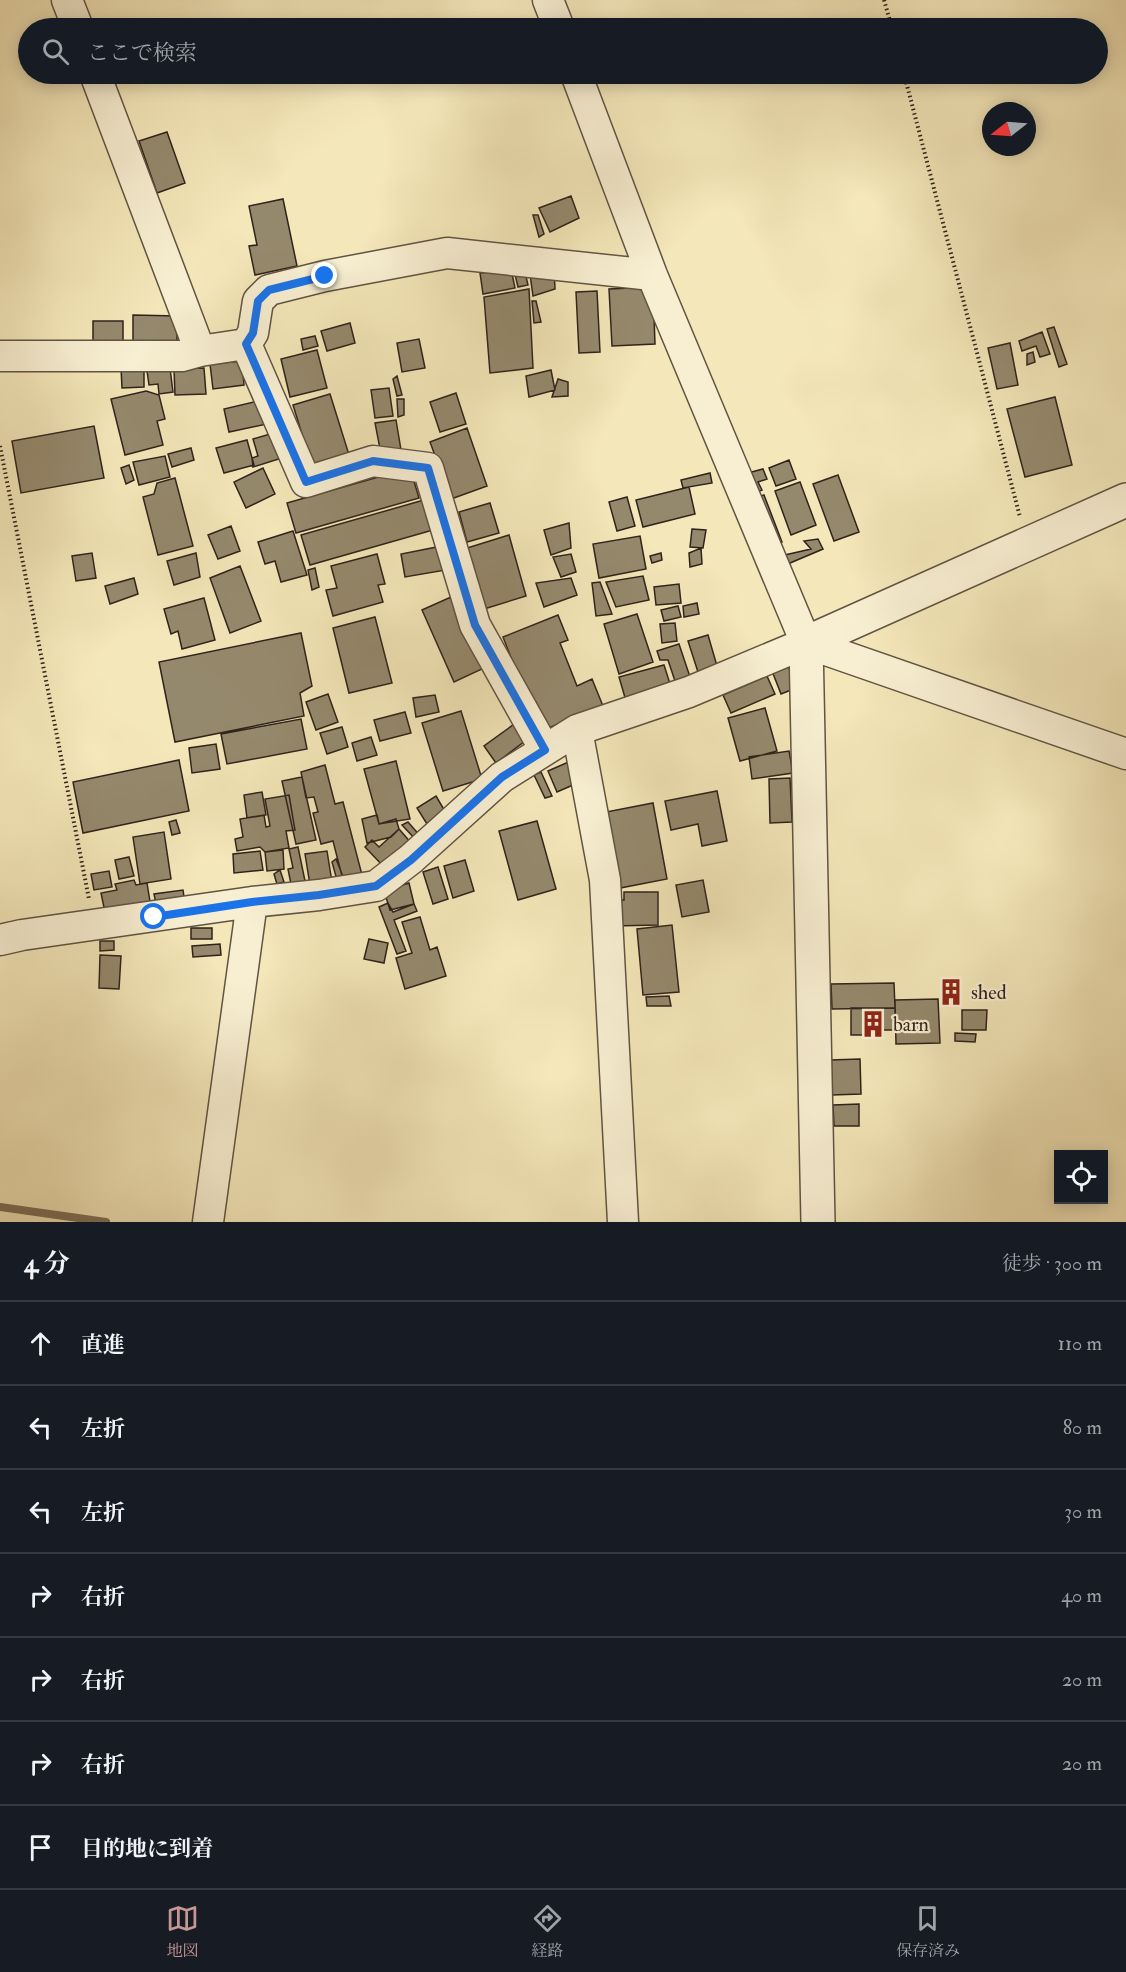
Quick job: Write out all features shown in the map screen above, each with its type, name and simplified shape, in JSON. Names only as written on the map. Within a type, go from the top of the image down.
[{"type":"street","points":[[67,0],[74,18]]},
{"type":"street","points":[[548,0],[555,18]]},
{"type":"street","points":[[99,84],[200,351]]},
{"type":"street","points":[[580,84],[652,275],[806,643],[818,1222]]},
{"type":"street","points":[[0,356],[182,357],[200,351],[246,344],[253,333],[258,301],[269,290],[325,276],[447,253],[652,275]]},
{"type":"street","points":[[246,344],[306,482],[373,461],[428,468],[475,625],[545,750]]},
{"type":"street","points":[[0,940],[376,886],[411,860],[502,777],[577,730],[689,692],[806,643],[1126,500]]},
{"type":"street","points":[[806,643],[1126,754]]},
{"type":"street","points":[[577,730],[605,880],[623,1222]]},
{"type":"street","points":[[208,1222],[252,902]]},
{"type":"path","points":[[884,0],[889,18]]},
{"type":"path","points":[[907,84],[1027,543]]},
{"type":"path","points":[[0,446],[94,925]]},
{"type":"building","points":[[167,132],[185,183],[157,193],[139,141]]},
{"type":"building","points":[[571,196],[579,218],[550,232],[539,208]]},
{"type":"building","points":[[283,199],[297,266],[255,275],[249,246],[257,245],[249,206]]},
{"type":"building","points":[[533,215],[538,215],[544,234],[539,237]]},
{"type":"building","points":[[524,268],[528,285],[518,287],[514,270]]},
{"type":"building","points":[[511,269],[515,288],[483,294],[480,273]]},
{"type":"building","points":[[554,269],[555,289],[533,296],[530,274]]},
{"type":"building","points":[[653,287],[655,344],[612,346],[609,289]]},
{"type":"building","points":[[529,289],[533,368],[490,373],[484,297]]},
{"type":"building","points":[[597,291],[600,352],[579,353],[576,292]]},
{"type":"building","points":[[532,301],[536,301],[541,322],[534,323]]},
{"type":"building","points":[[133,315],[177,316],[177,347],[133,346]]},
{"type":"building","points":[[93,321],[123,321],[123,344],[93,344]]},
{"type":"building","points":[[350,323],[355,343],[327,351],[321,331]]},
{"type":"building","points":[[1054,327],[1067,364],[1059,367],[1047,329]]},
{"type":"building","points":[[1042,332],[1050,354],[1040,357],[1036,346],[1022,351],[1019,341]]},
{"type":"building","points":[[315,336],[318,346],[303,350],[301,339]]},
{"type":"building","points":[[419,339],[425,368],[402,372],[397,343]]},
{"type":"building","points":[[1010,343],[1018,385],[997,389],[988,348]]},
{"type":"building","points":[[317,350],[327,388],[290,397],[281,359]]},
{"type":"building","points":[[1033,352],[1035,362],[1027,365],[1027,354]]},
{"type":"building","points":[[242,361],[244,385],[213,389],[210,364]]},
{"type":"building","points":[[144,367],[144,387],[122,388],[121,368]]},
{"type":"building","points":[[170,368],[173,392],[159,394],[158,384],[149,385],[147,371]]},
{"type":"building","points":[[204,368],[206,394],[175,395],[174,369]]},
{"type":"building","points":[[551,370],[555,390],[529,397],[526,376]]},
{"type":"building","points":[[397,376],[402,395],[397,396],[393,379]]},
{"type":"building","points":[[558,379],[568,382],[568,396],[552,397]]},
{"type":"building","points":[[389,388],[393,416],[375,418],[371,390]]},
{"type":"building","points":[[146,391],[159,395],[165,419],[157,421],[163,445],[125,455],[111,399]]},
{"type":"building","points":[[456,393],[466,424],[440,432],[430,402]]},
{"type":"building","points":[[330,394],[350,458],[313,470],[293,405]]},
{"type":"building","points":[[1055,397],[1072,465],[1025,477],[1007,409]]},
{"type":"building","points":[[397,399],[404,399],[404,415],[398,417]]},
{"type":"building","points":[[262,400],[267,424],[229,432],[224,409]]},
{"type":"building","points":[[396,420],[401,450],[381,454],[375,423]]},
{"type":"building","points":[[94,426],[104,478],[21,493],[12,441]]},
{"type":"building","points":[[467,428],[487,486],[451,499],[430,442]]},
{"type":"building","points":[[277,432],[285,457],[253,467],[252,458],[258,456],[253,439]]},
{"type":"building","points":[[247,440],[254,465],[224,473],[216,448]]},
{"type":"building","points":[[191,448],[194,460],[172,467],[168,454]]},
{"type":"building","points":[[165,456],[170,477],[139,485],[133,462]]},
{"type":"building","points":[[789,460],[796,479],[776,486],[769,468]]},
{"type":"building","points":[[129,465],[134,480],[126,484],[121,468]]},
{"type":"building","points":[[263,468],[275,494],[246,508],[234,482]]},
{"type":"building","points":[[410,468],[419,498],[296,533],[287,503]]},
{"type":"building","points":[[763,469],[767,479],[758,482],[762,490],[750,494],[744,474]]},
{"type":"building","points":[[710,473],[712,483],[683,488],[681,480]]},
{"type":"building","points":[[838,475],[859,532],[834,541],[813,484]]},
{"type":"building","points":[[175,478],[193,546],[158,555],[143,497],[154,494],[157,483]]},
{"type":"building","points":[[800,482],[816,525],[791,535],[775,491]]},
{"type":"building","points":[[689,487],[695,514],[643,527],[636,500]]},
{"type":"building","points":[[764,495],[782,542],[769,547],[753,498]]},
{"type":"building","points":[[627,497],[635,526],[617,531],[609,502]]},
{"type":"building","points":[[424,500],[433,530],[310,565],[301,535]]},
{"type":"building","points":[[490,503],[499,533],[467,542],[459,512]]},
{"type":"building","points":[[569,523],[571,548],[551,555],[544,530]]},
{"type":"building","points":[[231,526],[240,551],[218,559],[208,535]]},
{"type":"building","points":[[692,529],[706,530],[703,548],[690,547]]},
{"type":"building","points":[[293,531],[307,575],[281,582],[275,561],[265,564],[258,542]]},
{"type":"building","points":[[509,535],[526,596],[484,609],[464,549]]},
{"type":"building","points":[[640,536],[646,569],[599,578],[593,544]]},
{"type":"building","points":[[818,539],[823,549],[783,566],[776,557],[811,549],[804,541]]},
{"type":"building","points":[[442,546],[446,570],[405,577],[401,554]]},
{"type":"building","points":[[701,548],[702,564],[690,567],[689,553]]},
{"type":"building","points":[[92,553],[96,578],[76,581],[72,556]]},
{"type":"building","points":[[196,553],[200,577],[174,585],[167,561]]},
{"type":"building","points":[[661,553],[662,560],[652,563],[650,556]]},
{"type":"building","points":[[377,554],[385,584],[378,585],[383,602],[333,616],[326,590],[337,588],[331,566]]},
{"type":"building","points":[[571,554],[576,572],[561,577],[553,557]]},
{"type":"building","points":[[240,566],[261,621],[230,633],[210,578]]},
{"type":"building","points":[[315,568],[319,587],[312,590],[308,570]]},
{"type":"building","points":[[643,576],[649,600],[616,607],[606,582]]},
{"type":"building","points":[[134,578],[138,594],[110,604],[105,586]]},
{"type":"building","points":[[571,578],[577,595],[544,607],[536,583]]},
{"type":"building","points":[[600,582],[612,614],[596,616],[592,583]]},
{"type":"building","points":[[679,584],[681,603],[656,605],[654,587]]},
{"type":"building","points":[[451,597],[482,669],[454,682],[422,610]]},
{"type":"building","points":[[204,598],[215,640],[182,649],[178,631],[171,634],[164,609]]},
{"type":"building","points":[[697,603],[699,614],[684,617],[683,606]]},
{"type":"building","points":[[678,606],[681,617],[664,621],[661,610]]},
{"type":"building","points":[[637,614],[653,662],[619,674],[604,624]]},
{"type":"building","points":[[558,615],[568,640],[560,643],[577,686],[592,679],[603,706],[546,729],[536,702],[529,704],[503,637]]},
{"type":"building","points":[[375,617],[392,683],[349,693],[333,628]]},
{"type":"building","points":[[675,623],[677,641],[662,643],[660,624]]},
{"type":"building","points":[[301,633],[312,686],[300,693],[304,716],[175,742],[159,662]]},
{"type":"building","points":[[708,635],[717,666],[698,672],[688,641]]},
{"type":"building","points":[[679,644],[692,683],[677,687],[668,660],[660,660],[657,651]]},
{"type":"building","points":[[664,665],[671,687],[626,701],[619,677]]},
{"type":"building","points":[[788,665],[796,688],[781,694],[772,671]]},
{"type":"building","points":[[767,676],[775,694],[731,713],[723,695]]},
{"type":"building","points":[[328,694],[338,722],[316,730],[306,702]]},
{"type":"building","points":[[435,695],[439,712],[416,717],[413,698]]},
{"type":"building","points":[[765,708],[777,751],[740,761],[728,718]]},
{"type":"building","points":[[461,711],[482,779],[443,791],[422,723]]},
{"type":"building","points":[[405,712],[411,733],[380,741],[374,720]]},
{"type":"building","points":[[301,719],[307,749],[227,764],[221,734]]},
{"type":"building","points":[[517,722],[529,738],[496,763],[484,746]]},
{"type":"building","points":[[342,727],[348,747],[327,754],[320,733]]},
{"type":"building","points":[[371,737],[377,755],[357,761],[352,743]]},
{"type":"building","points":[[216,744],[220,769],[192,773],[189,748]]},
{"type":"building","points":[[789,751],[793,773],[752,779],[749,757]]},
{"type":"building","points":[[179,760],[189,811],[83,833],[73,782]]},
{"type":"building","points":[[573,760],[582,781],[557,792],[548,771]]},
{"type":"building","points":[[396,761],[410,819],[379,824],[364,769]]},
{"type":"building","points":[[325,765],[335,804],[343,802],[362,875],[343,880],[333,841],[321,844],[313,813],[318,812],[314,797],[306,798],[301,772]]},
{"type":"building","points":[[541,772],[552,796],[545,798],[534,775]]},
{"type":"building","points":[[302,777],[316,840],[296,844],[282,781]]},
{"type":"building","points":[[790,778],[792,822],[770,823],[769,779]]},
{"type":"building","points":[[717,791],[727,841],[702,846],[698,824],[671,830],[665,801]]},
{"type":"building","points":[[262,792],[266,815],[247,818],[244,795]]},
{"type":"building","points":[[289,795],[295,830],[286,831],[289,848],[265,852],[260,847],[237,851],[235,839],[243,837],[240,819],[264,815],[266,827],[270,826],[265,799]]},
{"type":"building","points":[[436,796],[446,813],[427,824],[417,808]]},
{"type":"building","points":[[653,803],[667,879],[615,889],[601,813]]},
{"type":"building","points":[[377,815],[379,824],[396,819],[399,829],[391,837],[367,843],[362,819]]},
{"type":"building","points":[[176,820],[180,833],[172,835],[169,822]]},
{"type":"building","points":[[537,821],[556,889],[518,900],[499,831]]},
{"type":"building","points":[[408,822],[422,838],[417,841],[402,825]]},
{"type":"building","points":[[399,829],[412,844],[385,868],[365,847],[372,840],[379,847]]},
{"type":"building","points":[[164,832],[171,879],[140,884],[133,837]]},
{"type":"building","points":[[298,847],[305,881],[291,884],[288,869],[293,868],[289,849]]},
{"type":"building","points":[[283,850],[284,869],[267,871],[265,852]]},
{"type":"building","points":[[260,851],[263,870],[234,873],[233,854]]},
{"type":"building","points":[[327,851],[332,882],[310,885],[305,854]]},
{"type":"building","points":[[129,857],[134,876],[119,879],[115,860]]},
{"type":"building","points":[[336,859],[344,879],[337,880],[332,862]]},
{"type":"building","points":[[465,860],[474,891],[453,898],[444,866]]},
{"type":"building","points":[[438,867],[448,899],[433,904],[423,872]]},
{"type":"building","points":[[280,870],[284,882],[277,884],[274,874]]},
{"type":"building","points":[[109,871],[112,887],[94,890],[91,874]]},
{"type":"building","points":[[134,880],[136,885],[147,883],[151,908],[106,917],[101,893],[117,890],[115,884]]},
{"type":"building","points":[[703,880],[709,912],[682,917],[676,885]]},
{"type":"building","points":[[409,883],[414,904],[390,910],[384,891]]},
{"type":"building","points":[[183,890],[185,904],[157,909],[154,894]]},
{"type":"building","points":[[624,892],[658,892],[658,925],[613,926],[612,900],[624,900]]},
{"type":"building","points":[[388,903],[393,912],[414,904],[417,911],[394,920],[406,951],[397,954],[379,907]]},
{"type":"building","points":[[420,917],[430,950],[437,947],[446,976],[405,989],[396,958],[412,953],[402,922]]},
{"type":"building","points":[[672,925],[679,992],[643,995],[637,929]]},
{"type":"building","points":[[191,928],[212,928],[212,939],[191,939]]},
{"type":"building","points":[[369,939],[388,943],[384,963],[364,959]]},
{"type":"building","points":[[100,941],[114,941],[114,950],[100,951]]},
{"type":"building","points":[[220,944],[221,955],[193,957],[192,946]]},
{"type":"building","points":[[100,955],[121,956],[119,989],[99,988]]},
{"type":"building","points":[[894,983],[895,1008],[832,1009],[831,984]]},
{"type":"building","name":"shed","points":[[942,984],[960,984],[960,1000],[942,1001]]},
{"type":"building","points":[[669,996],[671,1006],[647,1006],[646,997]]},
{"type":"building","points":[[938,999],[940,1043],[896,1044],[895,1000]]},
{"type":"building","name":"barn","points":[[851,1008],[895,1008],[895,1030],[881,1030],[881,1035],[851,1035]]},
{"type":"building","name":"barn","points":[[962,1010],[987,1010],[986,1030],[962,1030]]},
{"type":"building","name":"shed","points":[[955,1033],[976,1034],[975,1042],[955,1041]]},
{"type":"building","name":"barn","points":[[860,1059],[861,1094],[832,1095],[830,1060]]},
{"type":"building","points":[[859,1104],[859,1126],[834,1126],[833,1105]]},
{"type":"waterway","points":[[0,1207],[106,1222]]},
{"type":"place","name":"shed","points":[[951,992]]},
{"type":"place","name":"barn","points":[[873,1024]]},
{"type":"route","points":[[154,917],[376,886],[411,860],[502,777],[545,750],[475,625],[428,468],[373,461],[306,482],[246,344],[253,333],[258,301],[269,290],[325,276]]}]
